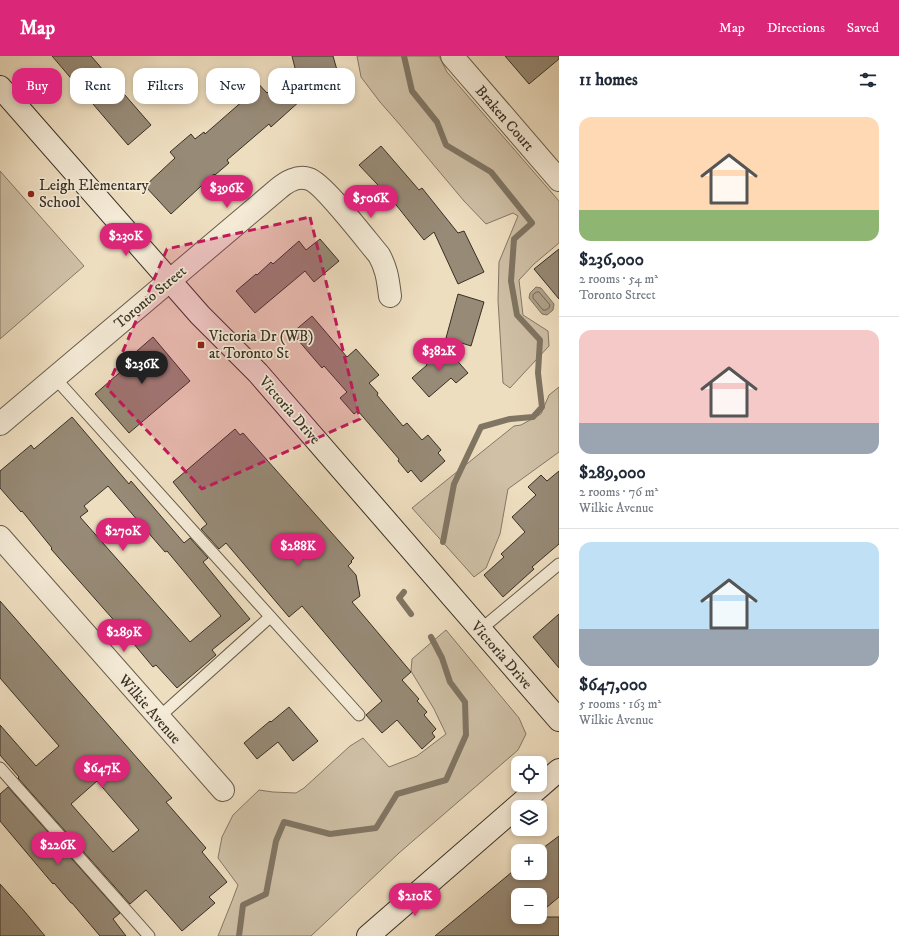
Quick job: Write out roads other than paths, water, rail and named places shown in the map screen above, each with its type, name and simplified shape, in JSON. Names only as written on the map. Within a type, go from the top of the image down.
[{"type":"main road","name":"Braken Court","points":[[452,56],[559,180]]},
{"type":"main road","name":"Victoria Drive","points":[[0,87],[205,320],[258,373],[559,720]]},
{"type":"main road","name":"Toronto Street","points":[[0,424],[283,185],[296,179],[304,178],[314,181],[328,195],[379,255],[385,265],[388,275],[390,296]]},
{"type":"main road","name":"Wilkie Avenue","points":[[0,537],[222,790]]},
{"type":"main road","points":[[368,936],[559,770]]},
{"type":"lane","points":[[55,378],[359,715]]},
{"type":"lane","points":[[480,630],[559,564]]},
{"type":"lane","points":[[158,718],[270,617]]},
{"type":"lane","points":[[0,768],[149,936]]},
{"type":"water","points":[[536,287],[541,288],[554,304],[553,310],[547,315],[542,314],[529,298],[530,293]]},
{"type":"waterway","points":[[404,56],[412,91],[437,122],[446,145],[491,172],[532,223],[514,239],[511,281],[517,315],[540,340],[538,373],[542,407],[533,417],[510,419],[481,427],[454,484],[443,542]]},
{"type":"waterway","points":[[404,592],[399,598],[411,614]]},
{"type":"waterway","points":[[239,936],[243,905],[266,894],[276,841],[284,822],[330,834],[376,828],[397,794],[446,780],[466,735],[465,702],[450,682],[442,658],[431,637]]},
{"type":"place","name":"Leigh Elementary School","points":[[31,194]]},
{"type":"place","name":"Victoria Dr (WB) at Toronto St","points":[[201,345]]}]
